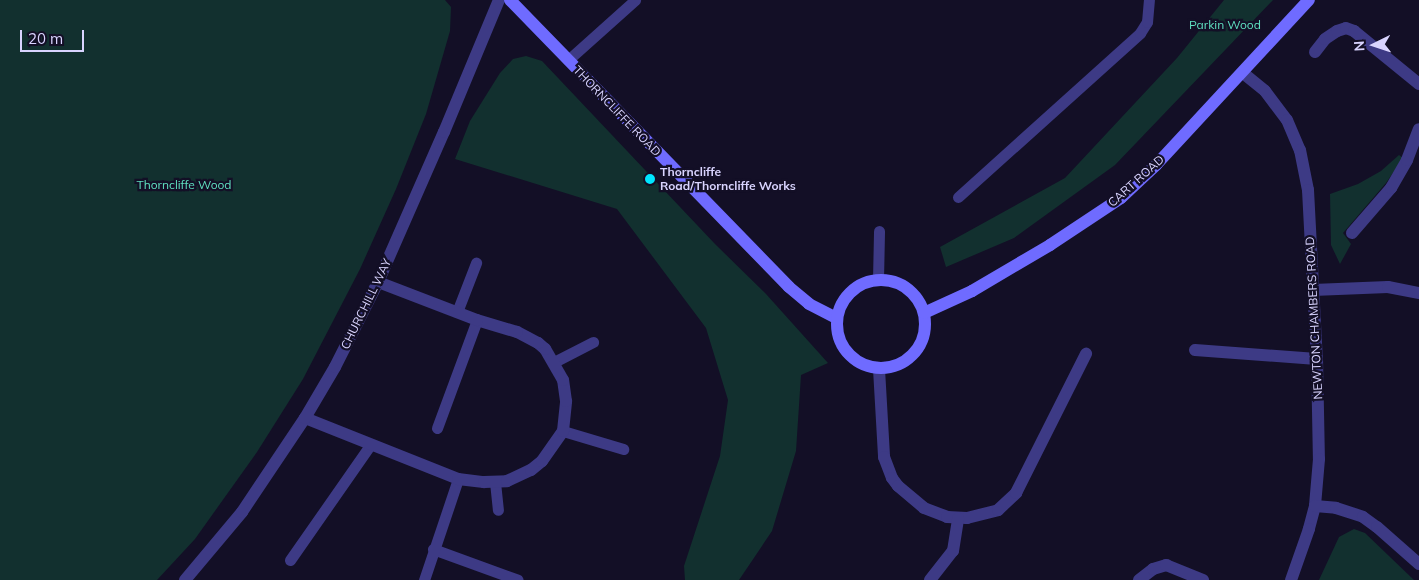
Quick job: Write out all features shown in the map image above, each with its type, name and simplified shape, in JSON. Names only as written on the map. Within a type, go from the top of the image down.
[{"type":"street","name":"CHURCHILL WAY","points":[[185,580],[242,512],[306,418],[378,282],[444,132],[499,0]]},
{"type":"street","name":"THORNCLIFFE ROAD","points":[[510,0],[789,287],[809,304],[837,318]]},
{"type":"street","name":"CART ROAD","points":[[924,313],[972,291],[1050,245],[1121,198],[1156,165],[1244,73],[1309,0]]},
{"type":"street","points":[[1315,52],[1325,40],[1337,31],[1346,28],[1354,31],[1419,84]]},
{"type":"street","name":"NEWTON CHAMBERS ROAD","points":[[1244,73],[1265,91],[1276,104],[1295,135],[1308,190],[1317,359],[1319,459],[1315,506],[1310,529],[1291,580]]},
{"type":"street","points":[[1352,233],[1391,188],[1407,160],[1419,129]]},
{"type":"street","points":[[878,280],[892,281],[907,288],[920,302],[924,313],[925,332],[918,349],[910,359],[898,366],[879,369],[858,363],[848,355],[841,344],[837,332],[837,318],[842,302],[851,291],[862,284],[878,280]]},
{"type":"street","points":[[306,418],[458,479],[495,482],[507,481],[531,470],[542,461],[563,430],[566,400],[563,380],[545,349],[530,337],[477,320],[378,282]]},
{"type":"street","points":[[1313,290],[1388,286],[1419,293]]},
{"type":"street","points":[[1195,350],[1317,359]]},
{"type":"street","points":[[879,369],[884,457],[892,478],[898,486],[924,508],[947,517],[979,517],[998,510],[1016,493],[1086,354]]},
{"type":"street","points":[[1315,506],[1336,508],[1363,517],[1419,564]]},
{"type":"street","points":[[930,580],[953,551],[958,518]]},
{"type":"street","points":[[1139,580],[1152,569],[1166,565],[1203,580]]},
{"type":"lane","points":[[568,60],[635,0]]},
{"type":"lane","points":[[958,197],[1140,33],[1147,22],[1149,0]]},
{"type":"lane","points":[[878,280],[879,231]]},
{"type":"lane","points":[[457,312],[476,263]]},
{"type":"lane","points":[[437,428],[477,320]]},
{"type":"lane","points":[[554,362],[593,342]]},
{"type":"lane","points":[[563,430],[623,449]]},
{"type":"lane","points":[[290,560],[371,444]]},
{"type":"lane","points":[[424,580],[458,479]]},
{"type":"lane","points":[[495,482],[498,510]]},
{"type":"lane","points":[[433,549],[518,580]]},
{"type":"green space","name":"Thorncliffe Wood","points":[[0,0],[445,0],[451,7],[450,31],[426,114],[396,189],[360,269],[303,379],[257,452],[195,539],[157,580],[0,580]]},
{"type":"green space","name":"Parkin Wood","points":[[1224,0],[1273,0],[1115,165],[1014,238],[946,267],[940,247],[1065,178],[1177,58]]},
{"type":"green space","points":[[526,56],[542,61],[715,244],[766,294],[828,363],[801,375],[796,451],[772,531],[739,580],[685,580],[684,566],[720,456],[728,400],[706,328],[617,209],[455,159],[470,121],[500,73],[513,59]]},
{"type":"green space","points":[[1399,155],[1403,158],[1386,183],[1343,233],[1351,244],[1340,264],[1331,245],[1330,194],[1358,184],[1381,171]]},
{"type":"green space","points":[[1354,529],[1365,533],[1414,580],[1319,580],[1339,537]]},
{"type":"place","name":"Thorncliffe Road/Thorncliffe Works","points":[[650,179]]}]
